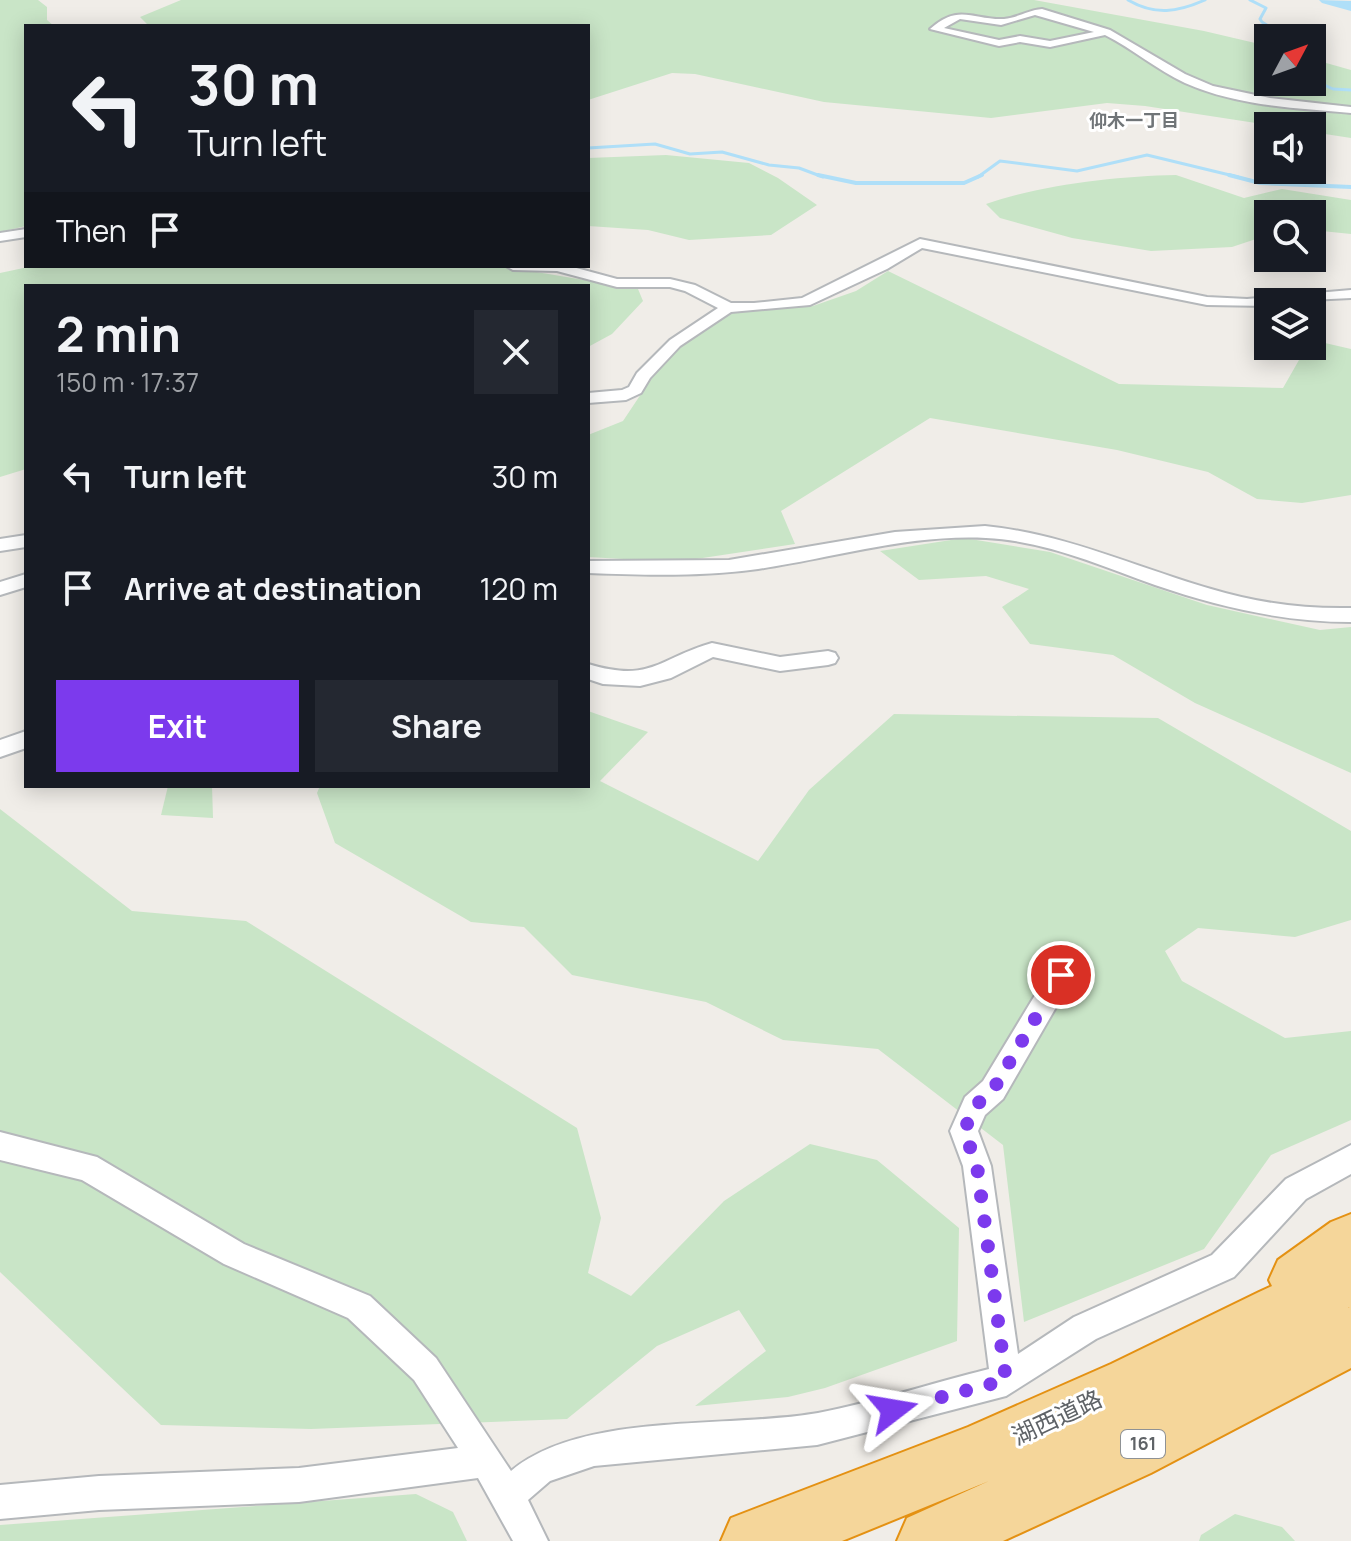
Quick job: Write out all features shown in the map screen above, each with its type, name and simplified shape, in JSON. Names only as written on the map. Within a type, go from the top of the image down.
[{"type":"highway","points":[[1145,1378],[1283,1291],[1351,1242]]},
{"type":"highway","name":"湖西道路","points":[[754,1541],[957,1463],[1269,1319],[1351,1275]]},
{"type":"highway","name":"161","points":[[930,1541],[1089,1470],[1257,1387],[1351,1336]]},
{"type":"highway","points":[[1257,1387],[1351,1351]]},
{"type":"street","points":[[1106,32],[1050,44],[1020,39],[999,43],[935,29],[961,14],[1010,22],[1034,12],[1106,32],[1140,48],[1195,84],[1245,95],[1351,110]]},
{"type":"street","points":[[0,237],[24,233]]},
{"type":"street","points":[[590,398],[626,395],[635,390],[643,376],[675,343],[728,308],[805,302],[882,266],[920,243],[1207,301],[1247,303],[1351,294]]},
{"type":"street","points":[[561,268],[617,283],[670,283],[690,288],[728,308]]},
{"type":"street","points":[[590,567],[704,569],[776,560],[933,532],[1004,534],[1054,543],[1205,594],[1257,608],[1311,617],[1351,615]]},
{"type":"street","points":[[0,545],[24,541]]},
{"type":"street","points":[[0,589],[24,581]]},
{"type":"street","points":[[590,672],[603,677],[640,679],[664,673],[689,658],[712,650],[780,664],[828,658]]},
{"type":"street","points":[[1,745],[24,739]]},
{"type":"street","points":[[1006,1380],[977,1166],[964,1131],[975,1106],[993,1090],[1061,975]]},
{"type":"street","points":[[0,1146],[87,1167],[234,1254],[359,1307],[425,1369],[508,1495],[531,1541]]},
{"type":"street","points":[[508,1495],[540,1468],[594,1450],[817,1429],[1006,1380],[1085,1328],[1223,1266],[1296,1189],[1351,1159]]},
{"type":"street","points":[[0,1502],[99,1493],[299,1485],[485,1461]]},
{"type":"green space","points":[[0,0],[38,0],[47,7],[47,20],[52,24],[24,24],[24,226],[0,232]]},
{"type":"green space","points":[[181,0],[1034,0],[1254,43],[1254,96],[1326,96],[1326,63],[1351,70],[1351,138],[1326,134],[1326,112],[1254,112],[1254,123],[1107,103],[991,118],[824,102],[695,74],[672,73],[590,99],[590,24],[147,24],[140,17]]},
{"type":"green space","points":[[666,155],[749,163],[778,178],[817,205],[771,235],[689,240],[648,230],[590,226],[590,158]]},
{"type":"green space","points":[[1176,175],[1244,198],[1282,189],[1351,200],[1351,234],[1326,231],[1326,200],[1254,200],[1254,240],[1232,247],[1151,251],[1072,238],[1000,218],[986,204],[1030,192],[1129,177]]},
{"type":"green space","points":[[24,268],[512,268],[638,289],[643,301],[612,334],[590,346],[590,284],[24,284],[24,470],[0,477],[0,273]]},
{"type":"green space","points":[[888,271],[1119,384],[1283,388],[1299,360],[1326,360],[1326,343],[1351,349],[1351,495],[1302,503],[1257,499],[1208,472],[1117,450],[930,418],[781,511],[795,544],[676,562],[590,557],[590,434],[623,421],[673,346],[725,312],[813,306],[856,291]]},
{"type":"green space","points":[[964,538],[1050,552],[1207,605],[1320,630],[1351,627],[1351,773],[1195,703],[1113,655],[1030,644],[1002,607],[1029,589],[986,576],[919,580],[880,551]]},
{"type":"green space","points":[[590,712],[648,732],[600,781],[758,861],[809,790],[894,714],[1158,718],[1351,831],[1351,920],[1295,937],[1198,928],[1165,951],[1182,981],[1285,1038],[1351,1031],[1351,1120],[1271,1155],[1204,1249],[1024,1322],[1003,1145],[878,1049],[783,1040],[706,1002],[572,975],[524,927],[471,922],[335,843],[317,793],[319,788],[590,788]]},
{"type":"green space","points":[[168,788],[212,788],[213,818],[161,815]]},
{"type":"green space","points":[[0,809],[132,911],[246,921],[577,1128],[601,1218],[588,1273],[631,1296],[724,1201],[810,1144],[877,1160],[959,1228],[957,1341],[825,1388],[788,1397],[695,1406],[766,1351],[739,1310],[657,1346],[567,1419],[311,1429],[161,1425],[0,1272]]},
{"type":"green space","points":[[416,1494],[453,1512],[467,1541],[0,1541],[0,1525]]},
{"type":"green space","points":[[1235,1514],[1282,1527],[1295,1541],[1199,1541],[1201,1535]]},
{"type":"waterway","points":[[1128,0],[1157,10],[1185,7],[1205,0]]},
{"type":"waterway","points":[[1250,0],[1266,8],[1260,19],[1265,24]]},
{"type":"waterway","points":[[1327,0],[1351,6]]},
{"type":"waterway","points":[[1326,86],[1351,90]]},
{"type":"waterway","points":[[590,148],[655,144],[690,154],[722,152],[769,165],[799,168],[823,177]]},
{"type":"waterway","points":[[979,176],[1000,161],[1077,171],[1147,155],[1238,177]]},
{"type":"waterway","points":[[818,175],[856,183],[964,183],[979,176]]},
{"type":"waterway","points":[[1229,175],[1260,183],[1351,187]]},
{"type":"district","name":"仰木一丁目","points":[[1134,121]]},
{"type":"route","points":[[893,1410],[1006,1380],[977,1166],[964,1131],[975,1106],[993,1090],[1061,975]]}]
